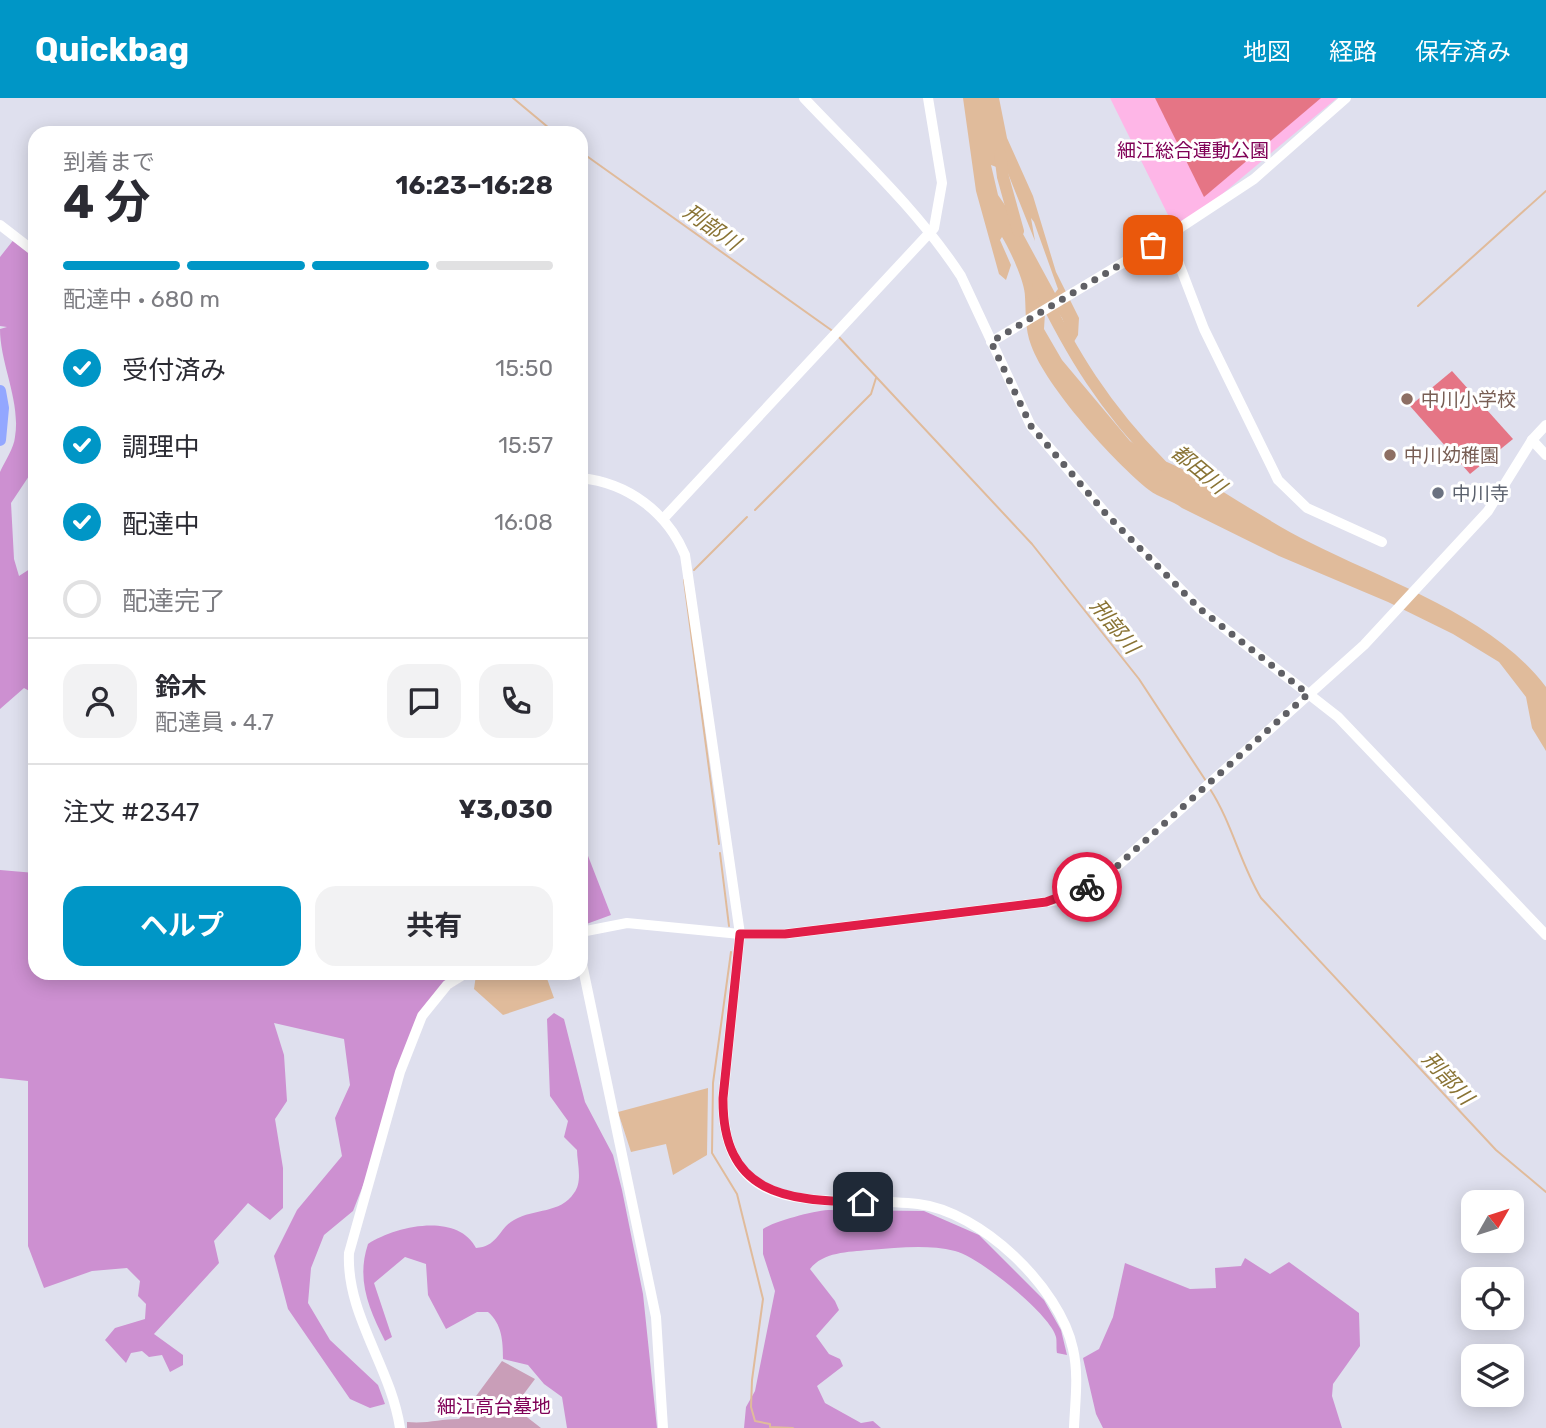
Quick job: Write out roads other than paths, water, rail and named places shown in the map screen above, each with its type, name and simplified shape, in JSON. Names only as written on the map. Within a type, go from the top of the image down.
[{"type":"main road","points":[[0,391],[3,408],[0,440]]},
{"type":"street","points":[[804,98],[930,233],[961,276],[1031,426],[1107,515],[1200,609],[1353,732],[1546,935]]},
{"type":"street","points":[[663,519],[930,233],[942,183],[928,98]]},
{"type":"street","points":[[991,342],[1168,235],[1254,179],[1346,98]]},
{"type":"street","points":[[0,225],[28,247]]},
{"type":"street","points":[[1168,235],[1205,329],[1278,480],[1307,508],[1382,541]]},
{"type":"street","points":[[588,931],[627,923],[740,934],[785,934],[1062,899],[1105,877],[1364,645],[1488,511],[1532,440],[1546,425]]},
{"type":"street","points":[[1532,440],[1546,455]]},
{"type":"street","points":[[588,479],[613,484],[650,506],[678,540],[690,578],[740,934],[722,1117],[731,1152],[750,1175],[785,1196],[813,1202],[919,1204],[944,1210],[983,1230],[1035,1280],[1064,1323],[1073,1349],[1075,1368],[1074,1428]]},
{"type":"street","points":[[400,1428],[393,1395],[356,1304],[348,1268],[349,1253],[400,1072],[422,1016],[447,985],[455,980]]},
{"type":"street","points":[[585,980],[656,1317],[663,1428]]},
{"type":"waterway","name":"刑部川","points":[[513,98],[547,126]]},
{"type":"waterway","name":"都田川","points":[[1000,154],[1003,177],[1018,231]]},
{"type":"waterway","name":"刑部川","points":[[588,157],[834,332]]},
{"type":"waterway","points":[[1418,306],[1546,191]]},
{"type":"waterway","name":"都田川","points":[[1038,284],[1091,380],[1123,423],[1161,465]]},
{"type":"waterway","name":"刑部川","points":[[838,336],[1032,544],[1139,679],[1206,781]]},
{"type":"waterway","points":[[755,510],[871,394],[876,378]]},
{"type":"waterway","points":[[694,570],[747,517]]},
{"type":"waterway","points":[[684,580],[719,844]]},
{"type":"waterway","name":"刑部川","points":[[1210,789],[1261,898],[1496,1150],[1546,1192]]},
{"type":"waterway","points":[[720,853],[729,926]]},
{"type":"waterway","points":[[731,952],[713,1083],[712,1153],[737,1194],[763,1299],[752,1380],[751,1407],[755,1421],[770,1424],[770,1427],[793,1428]]},
{"type":"place","name":"中川小学校","points":[[1407,399]]},
{"type":"place","name":"中川幼稚園","points":[[1390,455]]},
{"type":"place","name":"中川寺","points":[[1438,493]]},
{"type":"park label","name":"細江総合運動公園","points":[[1193,150]]},
{"type":"park label","name":"細江高台墓地","points":[[494,1406]]}]
